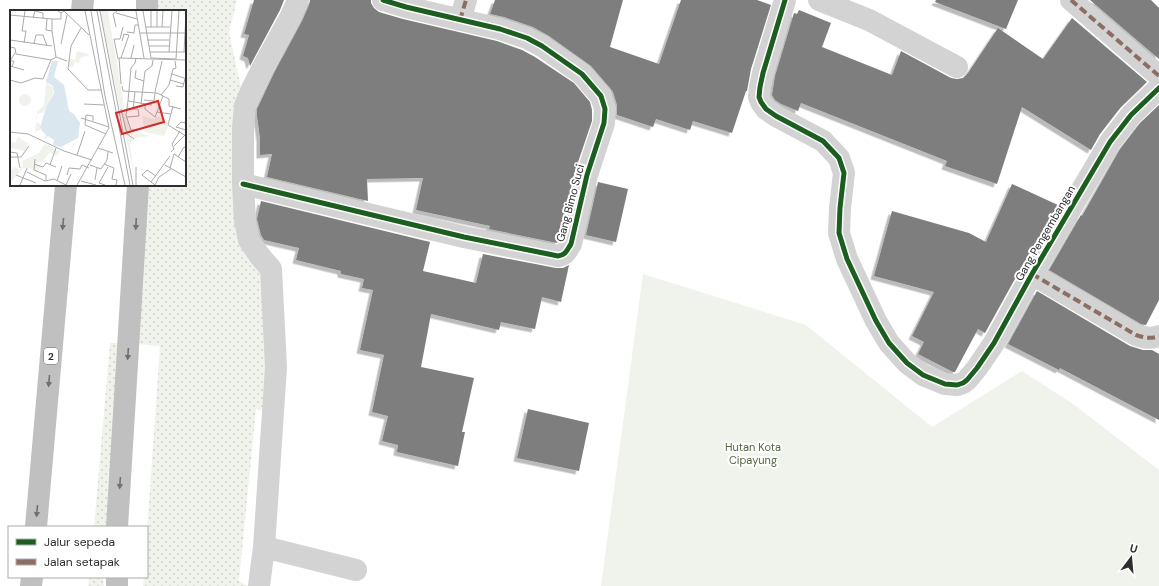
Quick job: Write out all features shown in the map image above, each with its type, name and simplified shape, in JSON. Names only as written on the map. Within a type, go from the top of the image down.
[{"type":"highway","points":[[82,10],[83,0]]},
{"type":"highway","name":"2","points":[[36,526],[66,186]]},
{"type":"highway","points":[[117,526],[138,186]]},
{"type":"street","points":[[259,586],[264,547],[276,367],[271,269],[249,240],[245,221],[243,184],[243,128],[246,106],[252,89],[298,0]]},
{"type":"street","name":"Gang Bimo Suci","points":[[243,184],[464,237],[558,256],[567,252],[571,244],[587,174],[604,123],[605,109],[601,96],[582,74],[542,46],[527,38],[500,29],[463,10],[406,7],[383,0]]},
{"type":"street","name":"Gang Pengembangan","points":[[786,0],[763,73],[760,87],[761,102],[766,109],[776,116],[823,141],[839,158],[844,172],[839,233],[848,259],[876,321],[889,342],[907,363],[923,375],[951,385],[963,383],[977,368],[994,343],[1032,274],[1110,142],[1131,114],[1159,88]]},
{"type":"street","points":[[819,0],[869,20],[957,67]]},
{"type":"street","points":[[1071,0],[1159,76]]},
{"type":"street","points":[[1032,274],[1136,335],[1144,338],[1159,336]]},
{"type":"street","points":[[264,547],[356,570]]},
{"type":"green space","points":[[147,0],[237,0],[229,32],[245,106],[273,413],[256,409],[239,581],[248,586],[143,586],[144,578],[148,578],[147,526],[160,346],[126,343],[135,186],[186,186],[186,10],[146,10]]},
{"type":"green space","name":"Hutan Kota Cipayung","points":[[643,274],[806,325],[932,427],[1022,371],[1073,404],[1159,470],[1159,586],[601,586]]},
{"type":"green space","points":[[110,343],[121,343],[106,526],[94,526]]},
{"type":"green space","points":[[89,578],[103,578],[104,586],[88,586]]},
{"type":"building","points":[[254,0],[284,0],[250,66],[248,58],[243,56],[249,35],[244,34]]},
{"type":"building","points":[[310,0],[371,0],[374,8],[379,12],[497,41],[522,50],[574,83],[590,102],[592,121],[575,171],[557,243],[489,229],[490,226],[416,210],[423,178],[367,179],[368,201],[267,177],[272,154],[260,155],[257,109],[275,71],[302,21]]},
{"type":"building","points":[[495,0],[623,0],[610,47],[659,64],[681,0],[757,0],[771,5],[751,69],[747,91],[732,133],[693,121],[690,130],[656,119],[653,127],[617,115],[617,105],[613,92],[591,66],[549,36],[533,27],[490,14]]},
{"type":"building","points":[[936,0],[1018,0],[1006,29],[935,2]]},
{"type":"building","points":[[1090,0],[1151,0],[1159,8],[1159,59]]},
{"type":"building","points":[[799,10],[831,23],[822,47],[892,75],[901,51],[951,78],[957,79],[963,78],[968,73],[998,28],[1043,59],[1072,18],[1147,82],[1121,107],[1100,134],[1091,150],[1022,107],[997,184],[945,166],[947,161],[801,103],[798,111],[775,100],[772,95],[775,76],[794,13],[797,14]]},
{"type":"building","points":[[1159,105],[1159,300],[1146,325],[1141,324],[1049,270],[1120,149],[1140,123]]},
{"type":"building","points":[[598,182],[628,189],[616,242],[586,235]]},
{"type":"building","points":[[1012,184],[1058,205],[985,333],[978,329],[955,372],[953,372],[918,354],[924,342],[912,336],[934,292],[874,276],[892,211],[969,233],[986,242]]},
{"type":"building","points":[[261,201],[430,242],[423,271],[476,283],[483,254],[556,268],[563,268],[569,265],[561,302],[542,297],[535,329],[501,322],[499,330],[431,314],[421,367],[474,378],[462,432],[465,432],[458,466],[397,452],[398,445],[382,441],[388,416],[372,412],[384,355],[360,350],[373,290],[362,288],[364,279],[341,274],[341,271],[296,260],[299,248],[264,240],[261,235],[257,219]]},
{"type":"building","points":[[1037,291],[1130,346],[1143,350],[1152,350],[1159,354],[1159,420],[1060,368],[1059,370],[1008,344]]},
{"type":"building","points":[[528,409],[589,423],[579,471],[517,458]]},
{"type":"marked path","points":[[460,20],[466,0]]},
{"type":"marked path","points":[[1071,0],[1159,76]]},
{"type":"marked path","points":[[1032,274],[1136,335],[1148,338],[1159,336]]},
{"type":"cycle path","points":[[243,184],[464,237],[558,256],[563,255],[566,252],[571,244],[587,175],[604,123],[605,109],[601,96],[582,74],[542,46],[527,38],[500,29],[406,7],[383,0]]},
{"type":"cycle path","points":[[785,0],[763,73],[759,97],[761,102],[766,109],[776,116],[823,141],[839,158],[844,173],[839,233],[847,259],[876,321],[889,343],[907,363],[923,375],[945,384],[957,385],[963,383],[977,368],[994,343],[1032,274],[1110,142],[1131,115],[1159,88]]}]
